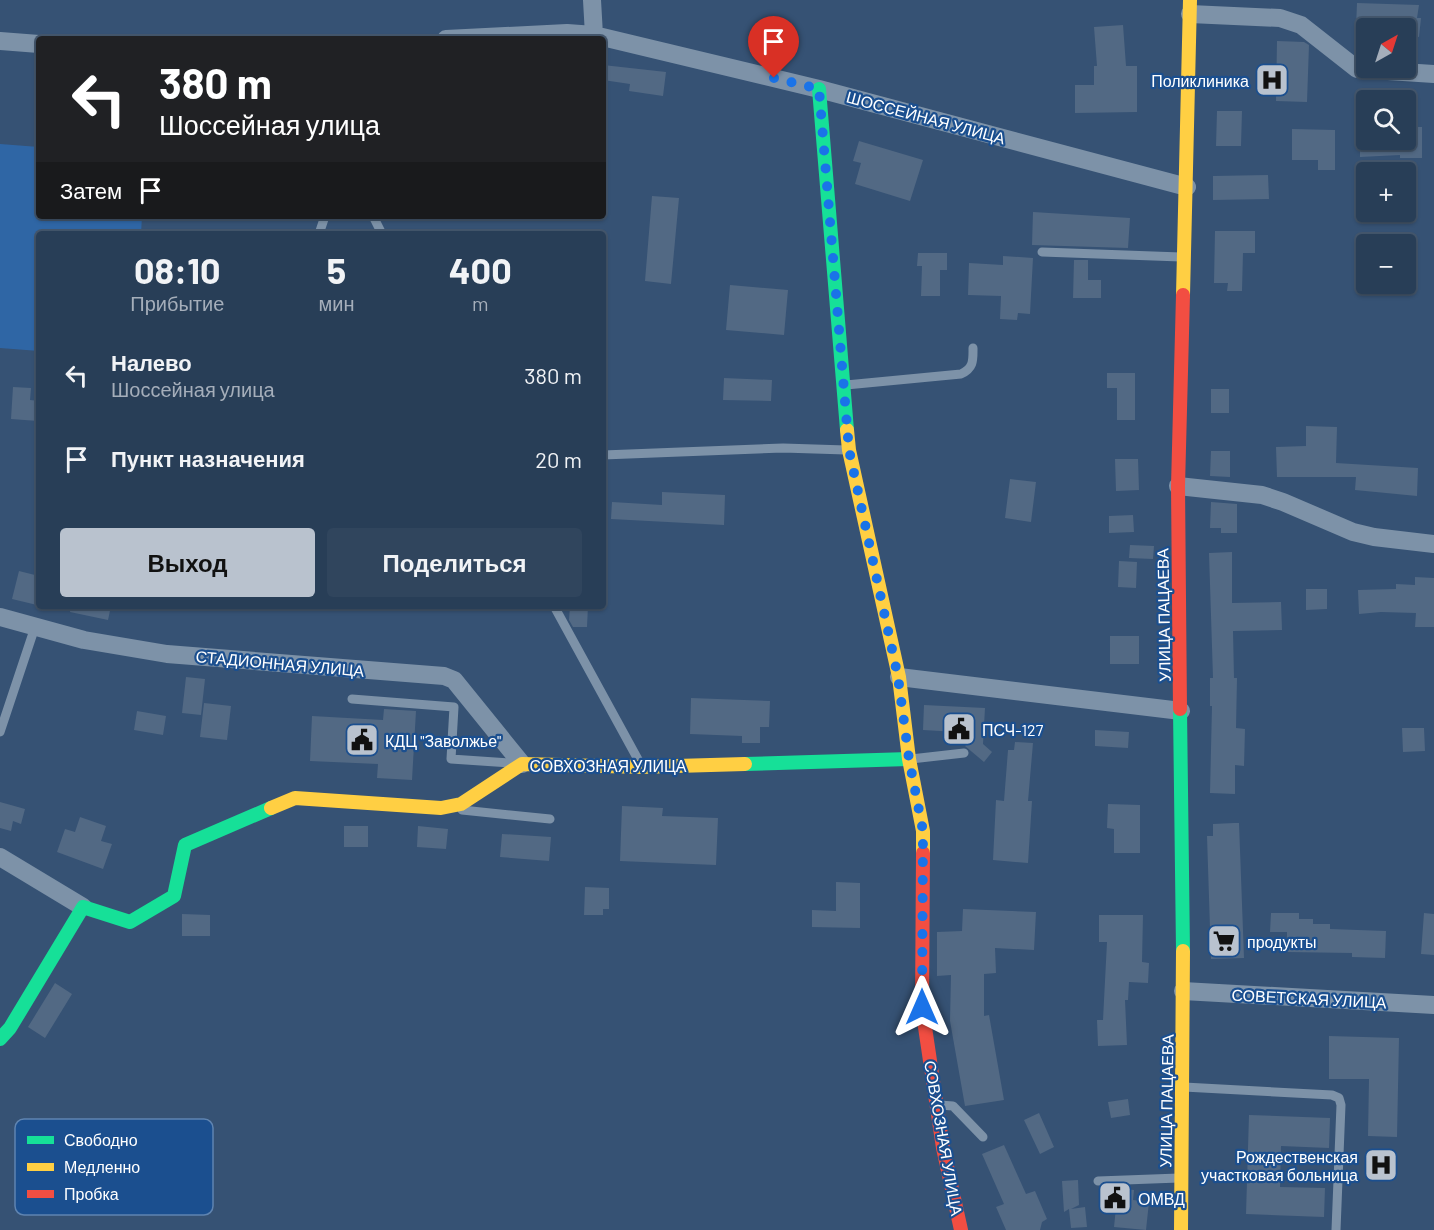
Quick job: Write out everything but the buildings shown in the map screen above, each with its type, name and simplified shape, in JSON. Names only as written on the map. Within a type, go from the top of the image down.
[{"type":"street","points":[[592,0],[594,35]]},
{"type":"street","points":[[1190,7],[1291,21],[1313,32],[1357,69],[1434,74]]},
{"type":"street","name":"УЛИЦА ПАЦАЕВА","points":[[1181,1230],[1183,991],[1178,486],[1190,7]]},
{"type":"street","name":"ШОССЕЙНАЯ УЛИЦА","points":[[506,36],[567,33],[598,36]]},
{"type":"street","name":"ШОССЕЙНАЯ УЛИЦА","points":[[606,38],[819,89],[1187,187]]},
{"type":"street","points":[[0,41],[36,44]]},
{"type":"street","name":"СОВХОЗНАЯ УЛИЦА","points":[[819,89],[849,450],[898,677],[909,759],[923,831],[922,1007],[943,1148],[961,1230]]},
{"type":"street","points":[[1178,486],[1262,495],[1353,532],[1374,537],[1434,544]]},
{"type":"street","name":"СТАДИОННАЯ УЛИЦА","points":[[0,617],[84,640],[167,654],[444,676],[454,680],[522,764]]},
{"type":"street","points":[[898,677],[1181,711]]},
{"type":"street","name":"СОВХОЗНАЯ УЛИЦА","points":[[83,907],[130,921],[174,896],[185,845],[295,798],[441,808],[461,804],[522,764],[642,767],[909,759]]},
{"type":"street","points":[[0,857],[83,907],[10,1028],[0,1039]]},
{"type":"street","name":"СОВЕТСКАЯ УЛИЦА","points":[[1183,991],[1434,1005]]},
{"type":"lane","points":[[1042,252],[1185,257]]},
{"type":"lane","points":[[843,385],[961,374],[969,370],[973,364],[973,348]]},
{"type":"lane","points":[[606,455],[783,448],[849,450]]},
{"type":"lane","points":[[556,609],[642,767]]},
{"type":"lane","points":[[0,732],[35,627]]},
{"type":"lane","points":[[352,699],[454,707],[451,759],[522,764]]},
{"type":"lane","points":[[909,759],[964,753]]},
{"type":"lane","points":[[441,808],[550,819]]},
{"type":"lane","points":[[1182,1087],[1332,1095],[1339,1098],[1341,1105],[1336,1230]]},
{"type":"lane","points":[[936,1105],[953,1106],[984,1137]]},
{"type":"lane","points":[[1098,1182],[1181,1178]]},
{"type":"shaded area","points":[[0,144],[36,147],[36,219],[142,219],[141,231],[36,231],[36,351],[0,348]]},
{"type":"traffic: fast","points":[[819,89],[847,430]]},
{"type":"traffic: fast","points":[[1180,709],[1183,951]]},
{"type":"traffic: fast","points":[[745,764],[909,759]]},
{"type":"traffic: fast","points":[[0,1039],[10,1028],[83,907],[130,922],[174,896],[185,845],[271,808]]},
{"type":"traffic: slow","points":[[1183,295],[1190,0]]},
{"type":"traffic: slow","points":[[847,430],[849,450],[899,677],[909,759],[923,831],[923,853]]},
{"type":"traffic: slow","points":[[271,808],[295,798],[441,808],[461,804],[522,764],[642,767],[745,764]]},
{"type":"traffic: slow","points":[[1181,1230],[1183,951]]},
{"type":"traffic: jam","points":[[1180,709],[1178,486],[1183,295]]},
{"type":"traffic: jam","points":[[923,853],[922,1007],[943,1148],[961,1230]]},
{"type":"place","name":"Поликлиника","points":[[1272,80]]},
{"type":"place","name":"ПСЧ-127","points":[[959,729]]},
{"type":"place","name":"КДЦ \"Заволжье\"","points":[[362,740]]},
{"type":"place","name":"продукты","points":[[1224,941]]},
{"type":"place","name":"Рождественская участковая больница","points":[[1381,1165]]},
{"type":"place","name":"ОМВД","points":[[1115,1198]]},
{"type":"route","points":[[774,78],[819,89],[849,450],[898,677],[909,759],[923,831],[922,1007]]}]
